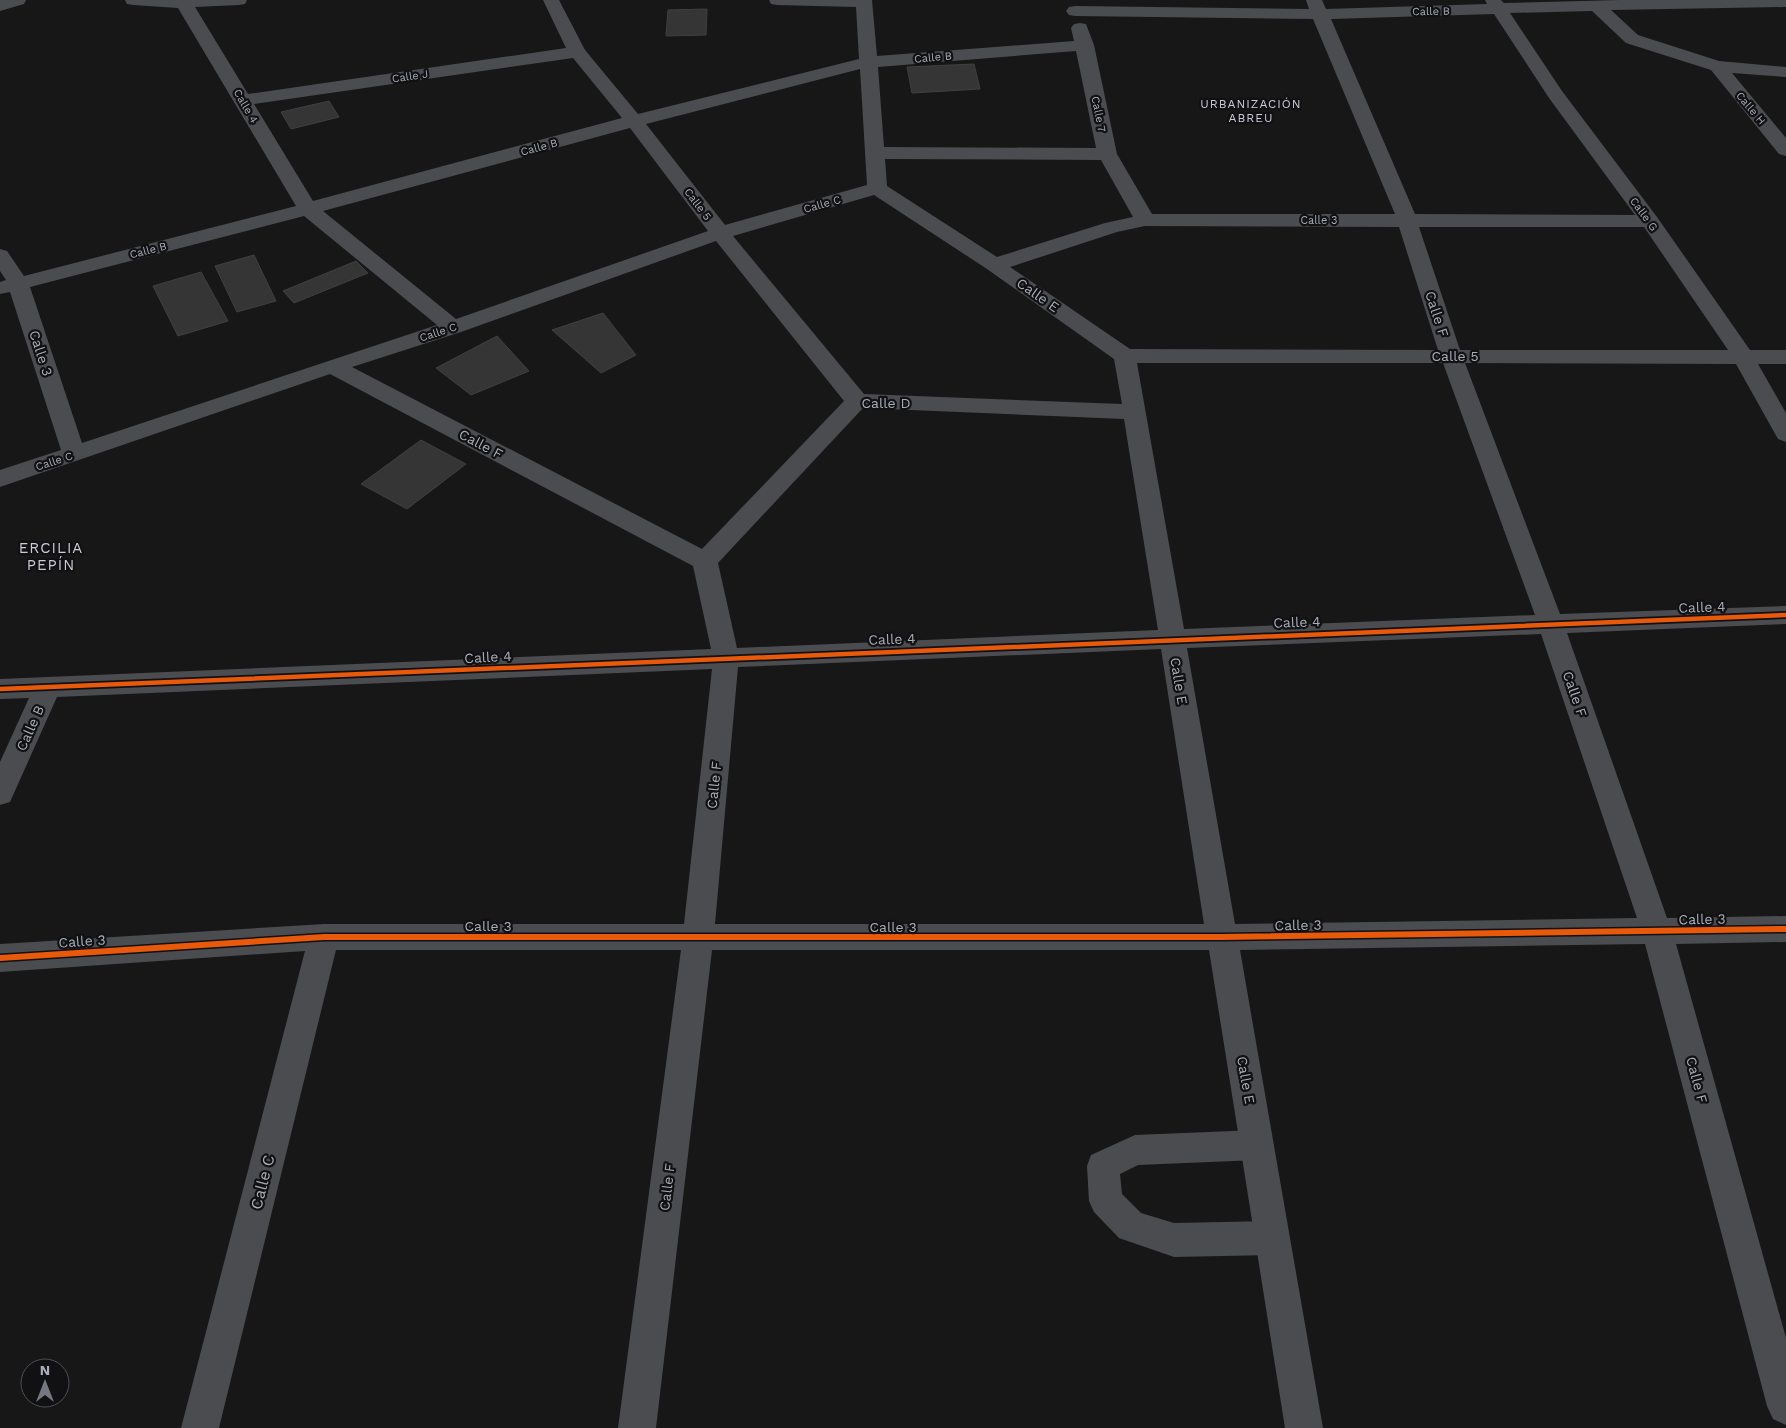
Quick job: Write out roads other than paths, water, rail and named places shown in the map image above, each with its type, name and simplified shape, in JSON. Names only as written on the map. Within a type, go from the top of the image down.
[{"type":"street","points":[[0,6],[18,0]]},
{"type":"street","points":[[133,0],[184,3],[239,0]]},
{"type":"street","name":"Calle 5","points":[[551,0],[577,52],[634,121],[720,233],[857,401]]},
{"type":"street","points":[[777,0],[863,1],[877,188]]},
{"type":"street","name":"Calle B","points":[[1076,6],[1596,6],[1786,2]]},
{"type":"street","name":"Calle 4","points":[[184,3],[308,210]]},
{"type":"street","name":"Calle G","points":[[1496,5],[1555,94],[1650,221],[1742,356],[1786,434]]},
{"type":"street","name":"Calle 7","points":[[1076,6],[1107,154],[1145,220]]},
{"type":"street","points":[[1596,6],[1632,40],[1717,66],[1786,72]]},
{"type":"street","name":"Calle F","points":[[1317,7],[1407,220],[1451,356],[1551,624],[1657,932],[1786,1406]]},
{"type":"street","name":"Calle B","points":[[9,286],[308,210],[634,121],[868,62],[1085,45]]},
{"type":"street","name":"Calle J","points":[[243,100],[577,52]]},
{"type":"street","name":"Calle H","points":[[1717,66],[1786,150]]},
{"type":"street","points":[[875,153],[1107,154]]},
{"type":"street","name":"Calle C","points":[[0,479],[332,366],[453,327],[720,233],[877,188]]},
{"type":"street","name":"Calle E","points":[[877,188],[994,265],[1125,356],[1304,1428]]},
{"type":"street","points":[[308,210],[453,327]]},
{"type":"street","name":"Calle 3","points":[[994,265],[1112,228],[1145,220],[1650,221]]},
{"type":"street","name":"Calle 3","points":[[0,254],[9,286],[74,454]]},
{"type":"street","name":"Calle 5","points":[[1125,356],[1786,356]]},
{"type":"street","name":"Calle F","points":[[332,366],[705,561],[726,658],[698,938],[637,1428]]},
{"type":"street","name":"Calle D","points":[[705,561],[857,401],[1134,412]]},
{"type":"street","name":"Calle 4","points":[[0,689],[47,689],[726,658],[1786,614]]},
{"type":"street","name":"Calle B","points":[[0,794],[47,689]]},
{"type":"street","name":"Calle 3","points":[[0,958],[324,936],[698,938],[1222,937],[1657,932],[1786,928]]},
{"type":"street","name":"Calle C","points":[[200,1428],[324,936]]},
{"type":"lane","points":[[1257,1145],[1135,1150],[1103,1166],[1106,1202],[1131,1226],[1174,1240],[1272,1238]]},
{"type":"district","name":"URBANIZACIÓN ABREU","points":[[1251,111]]},
{"type":"district","name":"ERCILIA PEPÍN","points":[[51,556]]}]
